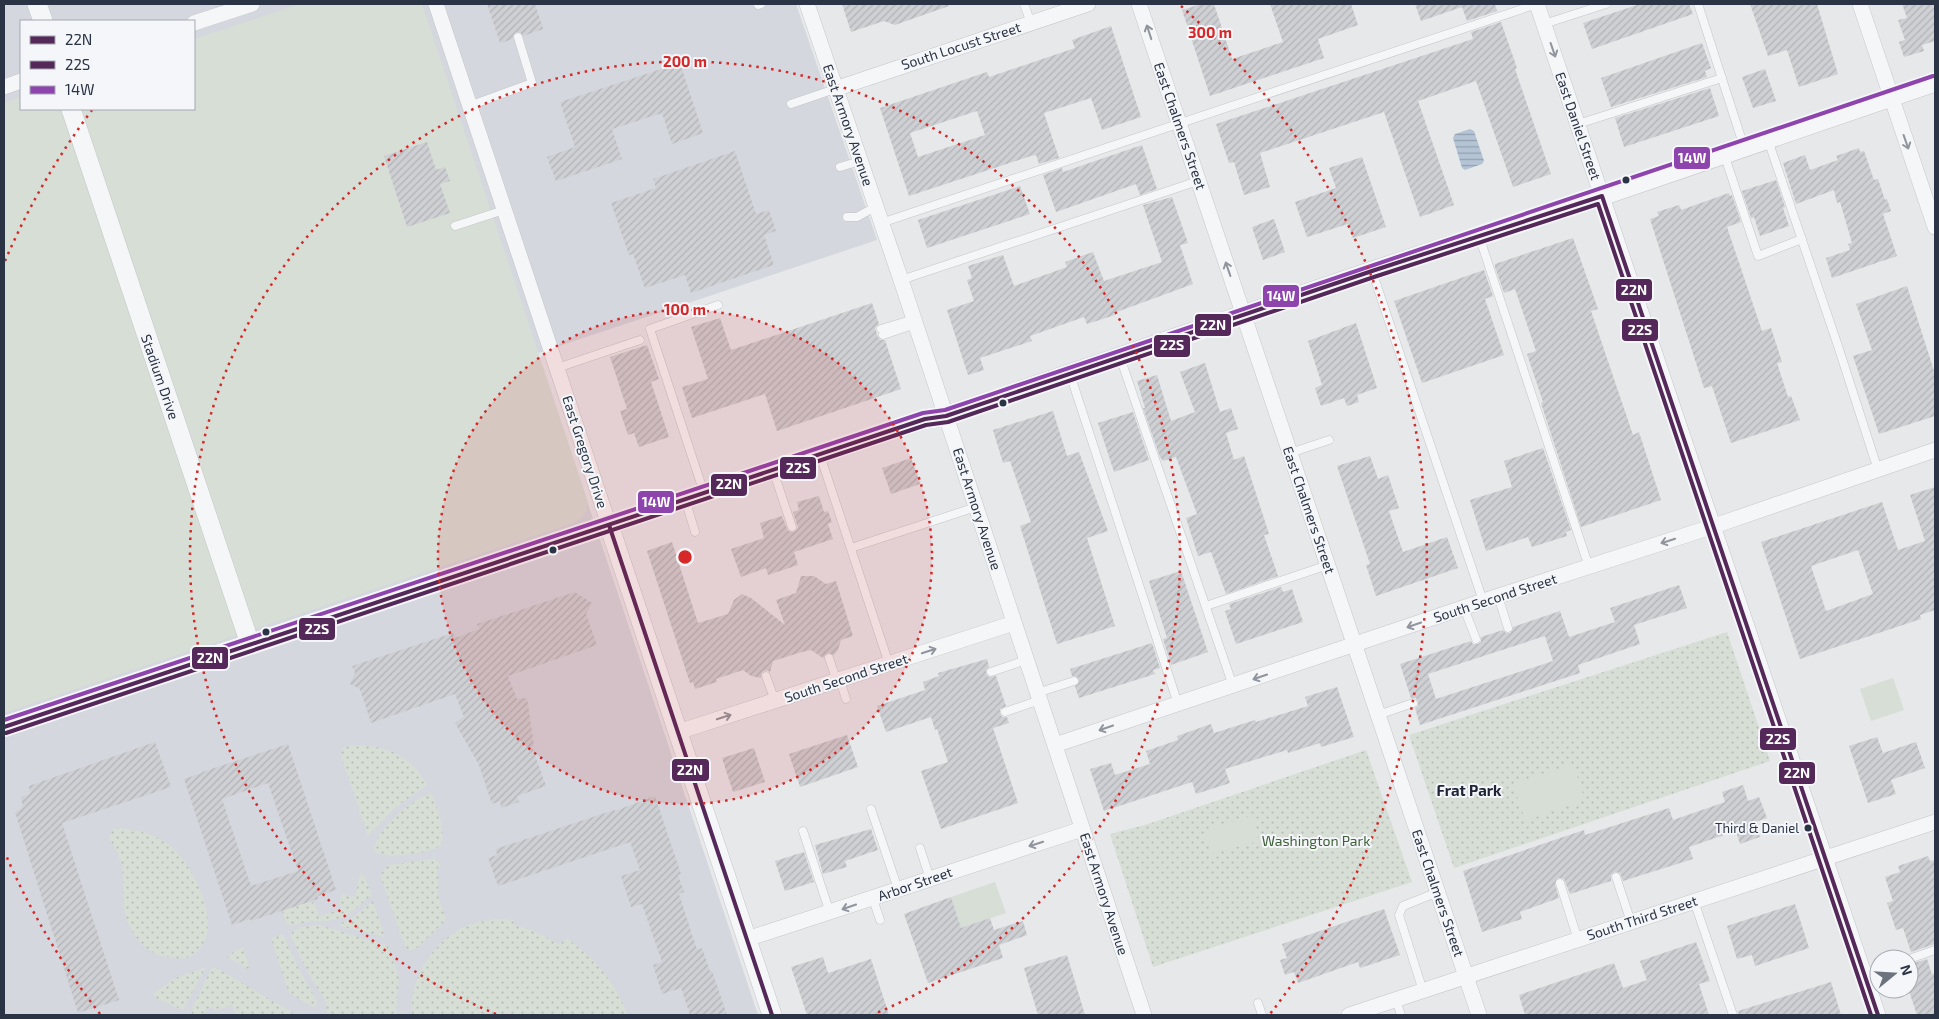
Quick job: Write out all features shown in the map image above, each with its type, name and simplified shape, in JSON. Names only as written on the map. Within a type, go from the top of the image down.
[{"type":"street","points":[[37,4],[43,20]]},
{"type":"street","points":[[195,23],[252,4]]},
{"type":"street","name":"East Gregory Drive","points":[[436,4],[772,1015]]},
{"type":"street","name":"East Armory Avenue","points":[[807,4],[915,321],[1144,1015]]},
{"type":"street","name":"South Locust Street","points":[[835,89],[1088,4]]},
{"type":"street","name":"East Chalmers Street","points":[[1139,4],[1479,1015]]},
{"type":"street","name":"East Daniel Street","points":[[1537,4],[1826,858],[1869,965]]},
{"type":"street","points":[[1860,4],[1935,227]]},
{"type":"street","points":[[4,87],[20,81]]},
{"type":"street","points":[[4,727],[820,454],[926,420],[946,416],[1935,82]]},
{"type":"street","name":"Stadium Drive","points":[[70,110],[250,644]]},
{"type":"street","name":"South Second Street","points":[[1055,745],[1482,601],[1714,526],[1935,450]]},
{"type":"street","name":"South Second Street","points":[[678,732],[1014,624]]},
{"type":"street","name":"South Third Street","points":[[1349,1015],[1935,822]]},
{"type":"street","name":"Arbor Street","points":[[747,939],[1082,829]]},
{"type":"street","name":"East Daniel Street","points":[[1876,999],[1878,1015]]},
{"type":"lane","points":[[1024,4],[1031,23]]},
{"type":"lane","points":[[881,223],[1537,4]]},
{"type":"lane","points":[[1544,24],[1606,4]]},
{"type":"lane","points":[[1698,4],[1744,147]]},
{"type":"lane","points":[[469,106],[532,83],[518,38]]},
{"type":"lane","points":[[1578,124],[1722,78]]},
{"type":"lane","points":[[791,104],[835,89]]},
{"type":"lane","points":[[1768,139],[1878,470]]},
{"type":"lane","points":[[1724,154],[1758,256],[1802,239]]},
{"type":"lane","points":[[840,167],[860,161]]},
{"type":"lane","points":[[901,280],[1198,181]]},
{"type":"lane","points":[[848,217],[857,217],[875,207]]},
{"type":"lane","points":[[455,226],[504,210]]},
{"type":"lane","points":[[1479,236],[1589,567]]},
{"type":"lane","points":[[1372,271],[1482,601]]},
{"type":"lane","points":[[704,493],[650,329],[718,305]]},
{"type":"lane","points":[[882,332],[915,321]]},
{"type":"lane","points":[[557,368],[640,340]]},
{"type":"lane","points":[[1120,357],[1233,686]]},
{"type":"lane","points":[[1070,374],[1178,704]]},
{"type":"lane","points":[[1290,453],[1329,440]]},
{"type":"lane","points":[[820,454],[889,664]]},
{"type":"lane","points":[[773,470],[792,528]]},
{"type":"lane","points":[[685,500],[695,532]]},
{"type":"lane","points":[[851,548],[976,507]]},
{"type":"lane","points":[[1206,606],[1328,565]]},
{"type":"lane","points":[[1498,596],[1508,628]]},
{"type":"lane","points":[[1464,608],[1476,639]]},
{"type":"lane","points":[[829,658],[846,699]]},
{"type":"lane","points":[[991,672],[1026,660]]},
{"type":"lane","points":[[764,676],[773,701]]},
{"type":"lane","points":[[1005,712],[1074,681]]},
{"type":"lane","points":[[1378,714],[1413,703]]},
{"type":"lane","points":[[871,809],[898,889]]},
{"type":"lane","points":[[803,831],[830,913]]},
{"type":"lane","points":[[920,848],[930,879]]},
{"type":"lane","points":[[1616,877],[1632,922]]},
{"type":"lane","points":[[1560,882],[1578,940]]},
{"type":"lane","points":[[1423,991],[1399,916],[1403,906],[1438,892]]},
{"type":"lane","points":[[873,898],[880,920]]},
{"type":"lane","points":[[1694,901],[1733,1015]]},
{"type":"lane","points":[[1919,956],[1935,950]]},
{"type":"lane","points":[[1396,1000],[1401,1015]]},
{"type":"lane","points":[[1258,1003],[1262,1015]]},
{"type":"shaded area","points":[[4,4],[796,4],[877,240],[538,353],[758,1015],[4,1015]]},
{"type":"green space","points":[[300,4],[422,4],[587,499],[586,513],[575,522],[4,713],[4,103],[20,97],[20,110],[195,110],[195,39]]},
{"type":"green space","points":[[1727,632],[1770,761],[1454,868],[1409,735]]},
{"type":"green space","points":[[1893,678],[1904,710],[1871,721],[1860,689]]},
{"type":"green space","points":[[358,745],[389,751],[407,760],[415,767],[427,785],[395,808],[368,836],[340,753],[345,747]]},
{"type":"green space","name":"Washington Park","points":[[1366,750],[1412,882],[1153,967],[1110,834],[1145,825]]},
{"type":"green space","points":[[1573,764],[1585,800],[1525,820],[1513,784]]},
{"type":"green space","points":[[431,793],[442,826],[441,845],[427,851],[407,855],[387,855],[374,851],[380,834],[395,816],[423,796]]},
{"type":"green space","points":[[1252,816],[1259,841],[1211,854],[1204,830]]},
{"type":"green space","points":[[115,828],[128,829],[153,836],[175,850],[185,862],[201,893],[208,926],[205,940],[198,951],[192,955],[180,959],[156,954],[146,948],[132,932],[124,905],[121,865],[117,853],[109,840],[111,832]]},
{"type":"green space","points":[[433,859],[438,861],[441,867],[438,867],[438,895],[445,921],[417,948],[410,951],[405,947],[380,875],[388,865]]},
{"type":"green space","points":[[360,874],[365,877],[372,895],[349,914],[342,918],[328,921],[307,922],[291,926],[286,923],[282,911],[310,901],[311,903],[315,902],[319,916],[341,909],[341,894],[355,897]]},
{"type":"green space","points":[[995,882],[1006,913],[961,928],[951,897]]},
{"type":"green space","points":[[373,901],[385,937],[340,926],[341,923],[352,918]]},
{"type":"green space","points":[[514,920],[514,925],[535,931],[558,944],[568,939],[578,946],[604,972],[623,1004],[627,1015],[412,1015],[412,1001],[420,973],[436,948],[458,930],[481,921]]},
{"type":"green space","points":[[320,925],[388,946],[399,977],[396,1015],[327,1015],[326,1003],[305,967],[290,935],[299,928]]},
{"type":"green space","points":[[283,934],[299,969],[317,1001],[315,1008],[289,993],[271,938]]},
{"type":"green space","points":[[243,947],[250,970],[227,957]]},
{"type":"green space","points":[[206,967],[183,1010],[157,999],[153,994],[173,979]]},
{"type":"green space","points":[[215,967],[297,1015],[236,1015],[232,1005],[215,1011],[213,1007],[205,1009],[206,1012],[197,1015],[189,1015],[211,969]]},
{"type":"water","points":[[1470,129],[1474,131],[1484,161],[1482,164],[1465,170],[1462,168],[1453,138],[1455,134]]},
{"type":"building","points":[[487,4],[535,4],[543,29],[523,36],[520,32],[516,32],[513,35],[513,39],[500,43]]},
{"type":"building","points":[[842,4],[948,4],[949,6],[895,25],[884,21],[851,32]]},
{"type":"building","points":[[1201,4],[1214,4],[1232,59],[1283,42],[1270,4],[1351,4],[1358,25],[1318,39],[1324,58],[1210,96],[1182,10]]},
{"type":"building","points":[[1415,4],[1495,4],[1497,11],[1467,21],[1462,7],[1421,21]]},
{"type":"building","points":[[1640,4],[1689,4],[1693,14],[1592,49],[1583,23]]},
{"type":"building","points":[[1750,4],[1817,4],[1838,74],[1799,87],[1787,50],[1768,56]]},
{"type":"building","points":[[1902,4],[1935,4],[1935,41],[1922,45],[1924,51],[1904,57],[1899,42],[1905,40],[1898,20],[1907,18]]},
{"type":"building","points":[[1501,22],[1551,174],[1513,187],[1476,81],[1418,101],[1454,205],[1420,217],[1384,112],[1260,153],[1270,187],[1244,195],[1234,162],[1229,163],[1216,124],[1473,39],[1471,32]]},
{"type":"building","points":[[1111,26],[1141,117],[1102,130],[1091,98],[1044,113],[1059,158],[1039,164],[1036,155],[1031,156],[909,196],[880,108],[987,72],[989,77],[1075,48],[1072,40]],"holes":[[[977,111],[985,135],[918,157],[910,133]]]},
{"type":"building","points":[[1702,43],[1711,68],[1705,71],[1707,77],[1611,107],[1601,78]]},
{"type":"building","points":[[680,63],[703,133],[672,144],[662,113],[612,129],[622,159],[556,181],[547,157],[575,147],[560,102]]},
{"type":"building","points":[[1765,69],[1776,101],[1753,108],[1742,77]]},
{"type":"building","points":[[1710,88],[1719,116],[1624,147],[1615,118]]},
{"type":"building","points":[[427,142],[436,170],[445,167],[450,181],[440,184],[450,213],[407,227],[384,156]]},
{"type":"building","points":[[1142,145],[1157,189],[1140,195],[1136,184],[1056,212],[1043,175],[1062,168],[1063,172]]},
{"type":"building","points":[[1859,148],[1860,152],[1864,151],[1874,180],[1878,179],[1885,200],[1887,199],[1891,211],[1883,214],[1897,256],[1832,278],[1826,258],[1850,250],[1848,244],[1852,243],[1840,202],[1837,203],[1834,190],[1796,204],[1783,163],[1805,155],[1810,170],[1838,160],[1836,156]]},
{"type":"building","points":[[735,151],[756,214],[769,210],[776,231],[764,235],[774,265],[691,293],[685,275],[645,288],[633,254],[629,255],[611,203],[656,188],[653,179]]},
{"type":"building","points":[[1362,157],[1386,227],[1353,238],[1348,224],[1307,237],[1295,202],[1336,188],[1329,168]]},
{"type":"building","points":[[1776,180],[1789,226],[1760,236],[1754,217],[1751,218],[1742,191]]},
{"type":"building","points":[[1020,186],[1030,214],[927,248],[918,220]]},
{"type":"building","points":[[1729,193],[1730,196],[1732,195],[1741,222],[1727,227],[1762,331],[1771,328],[1782,362],[1777,363],[1788,397],[1791,396],[1800,420],[1731,443],[1712,386],[1704,388],[1650,219],[1659,216],[1657,212],[1679,205],[1681,210]]},
{"type":"building","points":[[1172,197],[1188,243],[1180,245],[1193,284],[1087,324],[1084,317],[1030,336],[1032,341],[980,358],[984,370],[968,375],[947,310],[974,301],[967,280],[972,278],[968,266],[1003,255],[1014,286],[1067,267],[1065,262],[1093,252],[1104,281],[1162,262],[1143,205]]},
{"type":"building","points":[[1274,219],[1285,252],[1263,260],[1252,227]]},
{"type":"building","points":[[1573,238],[1598,309],[1591,311],[1633,435],[1639,432],[1661,500],[1581,527],[1527,354],[1536,351],[1515,289],[1504,293],[1495,267],[1495,264]]},
{"type":"building","points":[[1484,270],[1493,296],[1485,299],[1504,355],[1422,383],[1394,301]]},
{"type":"building","points":[[1907,286],[1935,374],[1935,416],[1879,434],[1853,356],[1872,350],[1856,304]]},
{"type":"building","points":[[872,303],[879,324],[875,328],[878,337],[881,340],[885,340],[901,389],[777,431],[765,394],[692,418],[682,387],[708,379],[691,327],[720,318],[731,350]]},
{"type":"building","points":[[1356,323],[1377,388],[1357,395],[1359,402],[1347,406],[1344,398],[1321,406],[1315,388],[1322,385],[1308,341]]},
{"type":"building","points":[[647,345],[659,379],[651,382],[669,437],[639,447],[634,433],[628,435],[620,411],[627,409],[610,357]]},
{"type":"building","points":[[1205,363],[1220,412],[1231,408],[1238,429],[1226,433],[1234,460],[1244,456],[1269,534],[1264,535],[1278,576],[1226,594],[1211,552],[1198,556],[1186,518],[1197,514],[1176,457],[1163,461],[1160,457],[1143,408],[1145,408],[1137,381],[1157,375],[1171,421],[1195,412],[1180,372]]},
{"type":"building","points":[[1053,411],[1067,456],[1079,452],[1108,531],[1087,538],[1115,626],[1057,644],[1020,526],[1031,522],[1010,461],[1003,463],[993,430]]},
{"type":"building","points":[[1133,412],[1149,460],[1114,472],[1098,423]]},
{"type":"building","points":[[1543,448],[1571,530],[1566,532],[1567,536],[1532,547],[1528,537],[1486,551],[1470,500],[1512,487],[1504,461]]},
{"type":"building","points":[[1370,456],[1378,479],[1388,475],[1399,508],[1389,511],[1403,552],[1447,537],[1458,568],[1376,596],[1366,565],[1370,564],[1337,466]]},
{"type":"building","points":[[911,458],[920,484],[891,494],[882,468]]},
{"type":"building","points":[[1935,487],[1935,610],[1920,615],[1921,619],[1800,659],[1761,542],[1882,502],[1898,550],[1925,541],[1910,495]],"holes":[[[1858,550],[1873,594],[1826,611],[1811,566]]]},
{"type":"building","points":[[819,496],[824,512],[828,511],[832,522],[828,524],[833,539],[794,552],[798,565],[768,575],[766,568],[741,577],[731,549],[764,538],[760,523],[782,516],[788,531],[794,532],[798,528],[793,512],[799,510],[797,502]]},
{"type":"building","points":[[672,542],[698,623],[728,614],[734,600],[742,594],[751,598],[785,625],[776,600],[796,593],[801,576],[814,576],[826,584],[836,581],[853,636],[841,640],[838,650],[834,655],[828,653],[823,658],[811,650],[802,652],[773,661],[770,672],[767,670],[762,672],[761,678],[751,676],[743,670],[716,679],[717,682],[695,689],[693,682],[690,683],[647,551]]},
{"type":"building","points":[[1181,571],[1208,652],[1171,665],[1163,639],[1167,638],[1149,581]]},
{"type":"building","points":[[1679,585],[1687,608],[1634,625],[1640,644],[1578,665],[1580,673],[1420,725],[1415,708],[1418,706],[1418,702],[1416,698],[1411,698],[1400,664],[1471,641],[1473,644],[1478,644],[1481,642],[1481,637],[1503,630],[1506,633],[1510,633],[1513,627],[1560,611],[1569,637],[1615,622],[1610,608]],"holes":[[[1545,636],[1553,661],[1436,699],[1428,674]]]},
{"type":"building","points":[[1281,587],[1283,592],[1292,589],[1303,622],[1236,644],[1225,611],[1231,609],[1229,604]]},
{"type":"building","points":[[575,592],[592,603],[586,614],[597,645],[508,676],[517,699],[527,698],[534,746],[532,747],[546,786],[517,796],[519,802],[501,808],[500,801],[492,804],[479,765],[455,723],[464,717],[455,694],[371,723],[360,689],[350,684],[355,673],[352,666],[453,633],[455,638],[479,629],[477,624]]},
{"type":"building","points":[[1152,643],[1160,668],[1153,670],[1155,674],[1079,698],[1075,686],[1079,680],[1077,677],[1072,676],[1070,669]]},
{"type":"building","points":[[987,659],[989,667],[986,670],[986,674],[989,677],[996,676],[1006,706],[1000,709],[1000,713],[1002,717],[1007,717],[1009,723],[993,728],[1018,803],[941,829],[921,771],[948,762],[931,717],[886,732],[877,706],[925,690],[923,682],[939,676],[938,673]]},
{"type":"building","points":[[1337,687],[1354,737],[1321,747],[1320,743],[1288,753],[1287,750],[1225,769],[1230,783],[1196,794],[1192,782],[1104,811],[1090,769],[1111,763],[1115,775],[1150,764],[1146,751],[1178,740],[1177,736],[1211,724],[1214,733],[1255,720],[1256,722],[1308,706],[1305,697]]},
{"type":"building","points":[[847,735],[858,767],[800,787],[789,754]]},
{"type":"building","points":[[1877,737],[1883,753],[1916,742],[1925,768],[1891,780],[1896,794],[1868,803],[1849,746]]},
{"type":"building","points":[[155,742],[171,787],[62,823],[119,1000],[78,1013],[15,812],[23,807],[21,797],[30,794],[29,786]]},
{"type":"building","points":[[288,744],[336,890],[318,896],[318,899],[251,921],[250,919],[232,925],[184,779]],"holes":[[[268,783],[298,871],[251,886],[222,799]]]},
{"type":"building","points":[[754,748],[765,782],[733,792],[722,758]]},
{"type":"building","points":[[1743,785],[1748,801],[1759,797],[1767,818],[1755,822],[1760,837],[1740,844],[1736,831],[1689,847],[1693,859],[1623,881],[1620,873],[1615,872],[1611,875],[1611,881],[1570,894],[1564,879],[1558,878],[1555,884],[1559,898],[1520,912],[1522,919],[1482,932],[1463,871],[1584,830],[1585,835],[1669,808],[1673,820],[1725,802],[1722,792]]},
{"type":"building","points":[[655,796],[681,874],[678,875],[684,892],[679,894],[697,950],[702,948],[727,1015],[690,1015],[681,988],[662,994],[653,965],[662,962],[642,904],[631,907],[621,876],[640,870],[630,842],[498,886],[488,858],[497,855],[496,849],[615,811]]},
{"type":"building","points":[[871,829],[878,850],[845,861],[847,867],[823,874],[815,845]]},
{"type":"building","points":[[804,852],[814,882],[785,891],[775,861]]},
{"type":"building","points":[[1928,856],[1930,861],[1935,860],[1935,944],[1919,949],[1910,949],[1903,928],[1896,930],[1887,903],[1893,901],[1885,877],[1900,872],[1898,866]]},
{"type":"building","points":[[951,897],[961,928],[990,918],[994,930],[1023,921],[1027,935],[999,945],[1003,958],[928,983],[904,914]]},
{"type":"building","points":[[1795,904],[1809,948],[1755,966],[1752,955],[1737,959],[1727,926]]},
{"type":"building","points":[[1384,909],[1400,955],[1360,968],[1358,962],[1298,983],[1294,972],[1285,975],[1280,960],[1287,958],[1282,944]]},
{"type":"building","points":[[1696,942],[1710,981],[1699,984],[1709,1015],[1525,1015],[1519,995],[1614,963],[1623,988],[1647,980],[1640,961]]},
{"type":"building","points":[[1067,955],[1085,1015],[1038,1015],[1024,968]]},
{"type":"building","points":[[823,957],[828,973],[871,959],[889,1015],[807,1015],[791,967]]},
{"type":"building","points":[[1927,959],[1932,974],[1935,973],[1935,1015],[1917,1015],[1912,999],[1919,999],[1919,961]]},
{"type":"building","points":[[1831,982],[1841,1015],[1739,1015],[1738,1011]]},
{"type":"transit line","name":"14W","points":[[4,720],[923,413],[945,410],[1933,76]]},
{"type":"transit line","name":"22N","points":[[4,727],[925,419],[946,416],[1372,271],[1602,196],[1878,1015]]},
{"type":"transit line","name":"22S","points":[[6,733],[926,425],[948,422],[1374,277],[1598,204],[1871,1015]]},
{"type":"transit line","name":"22N","points":[[609,525],[772,1015]]},
{"type":"place","name":"Third & Daniel","points":[[1808,828]]},
{"type":"district","name":"Frat Park","points":[[1469,791]]}]
